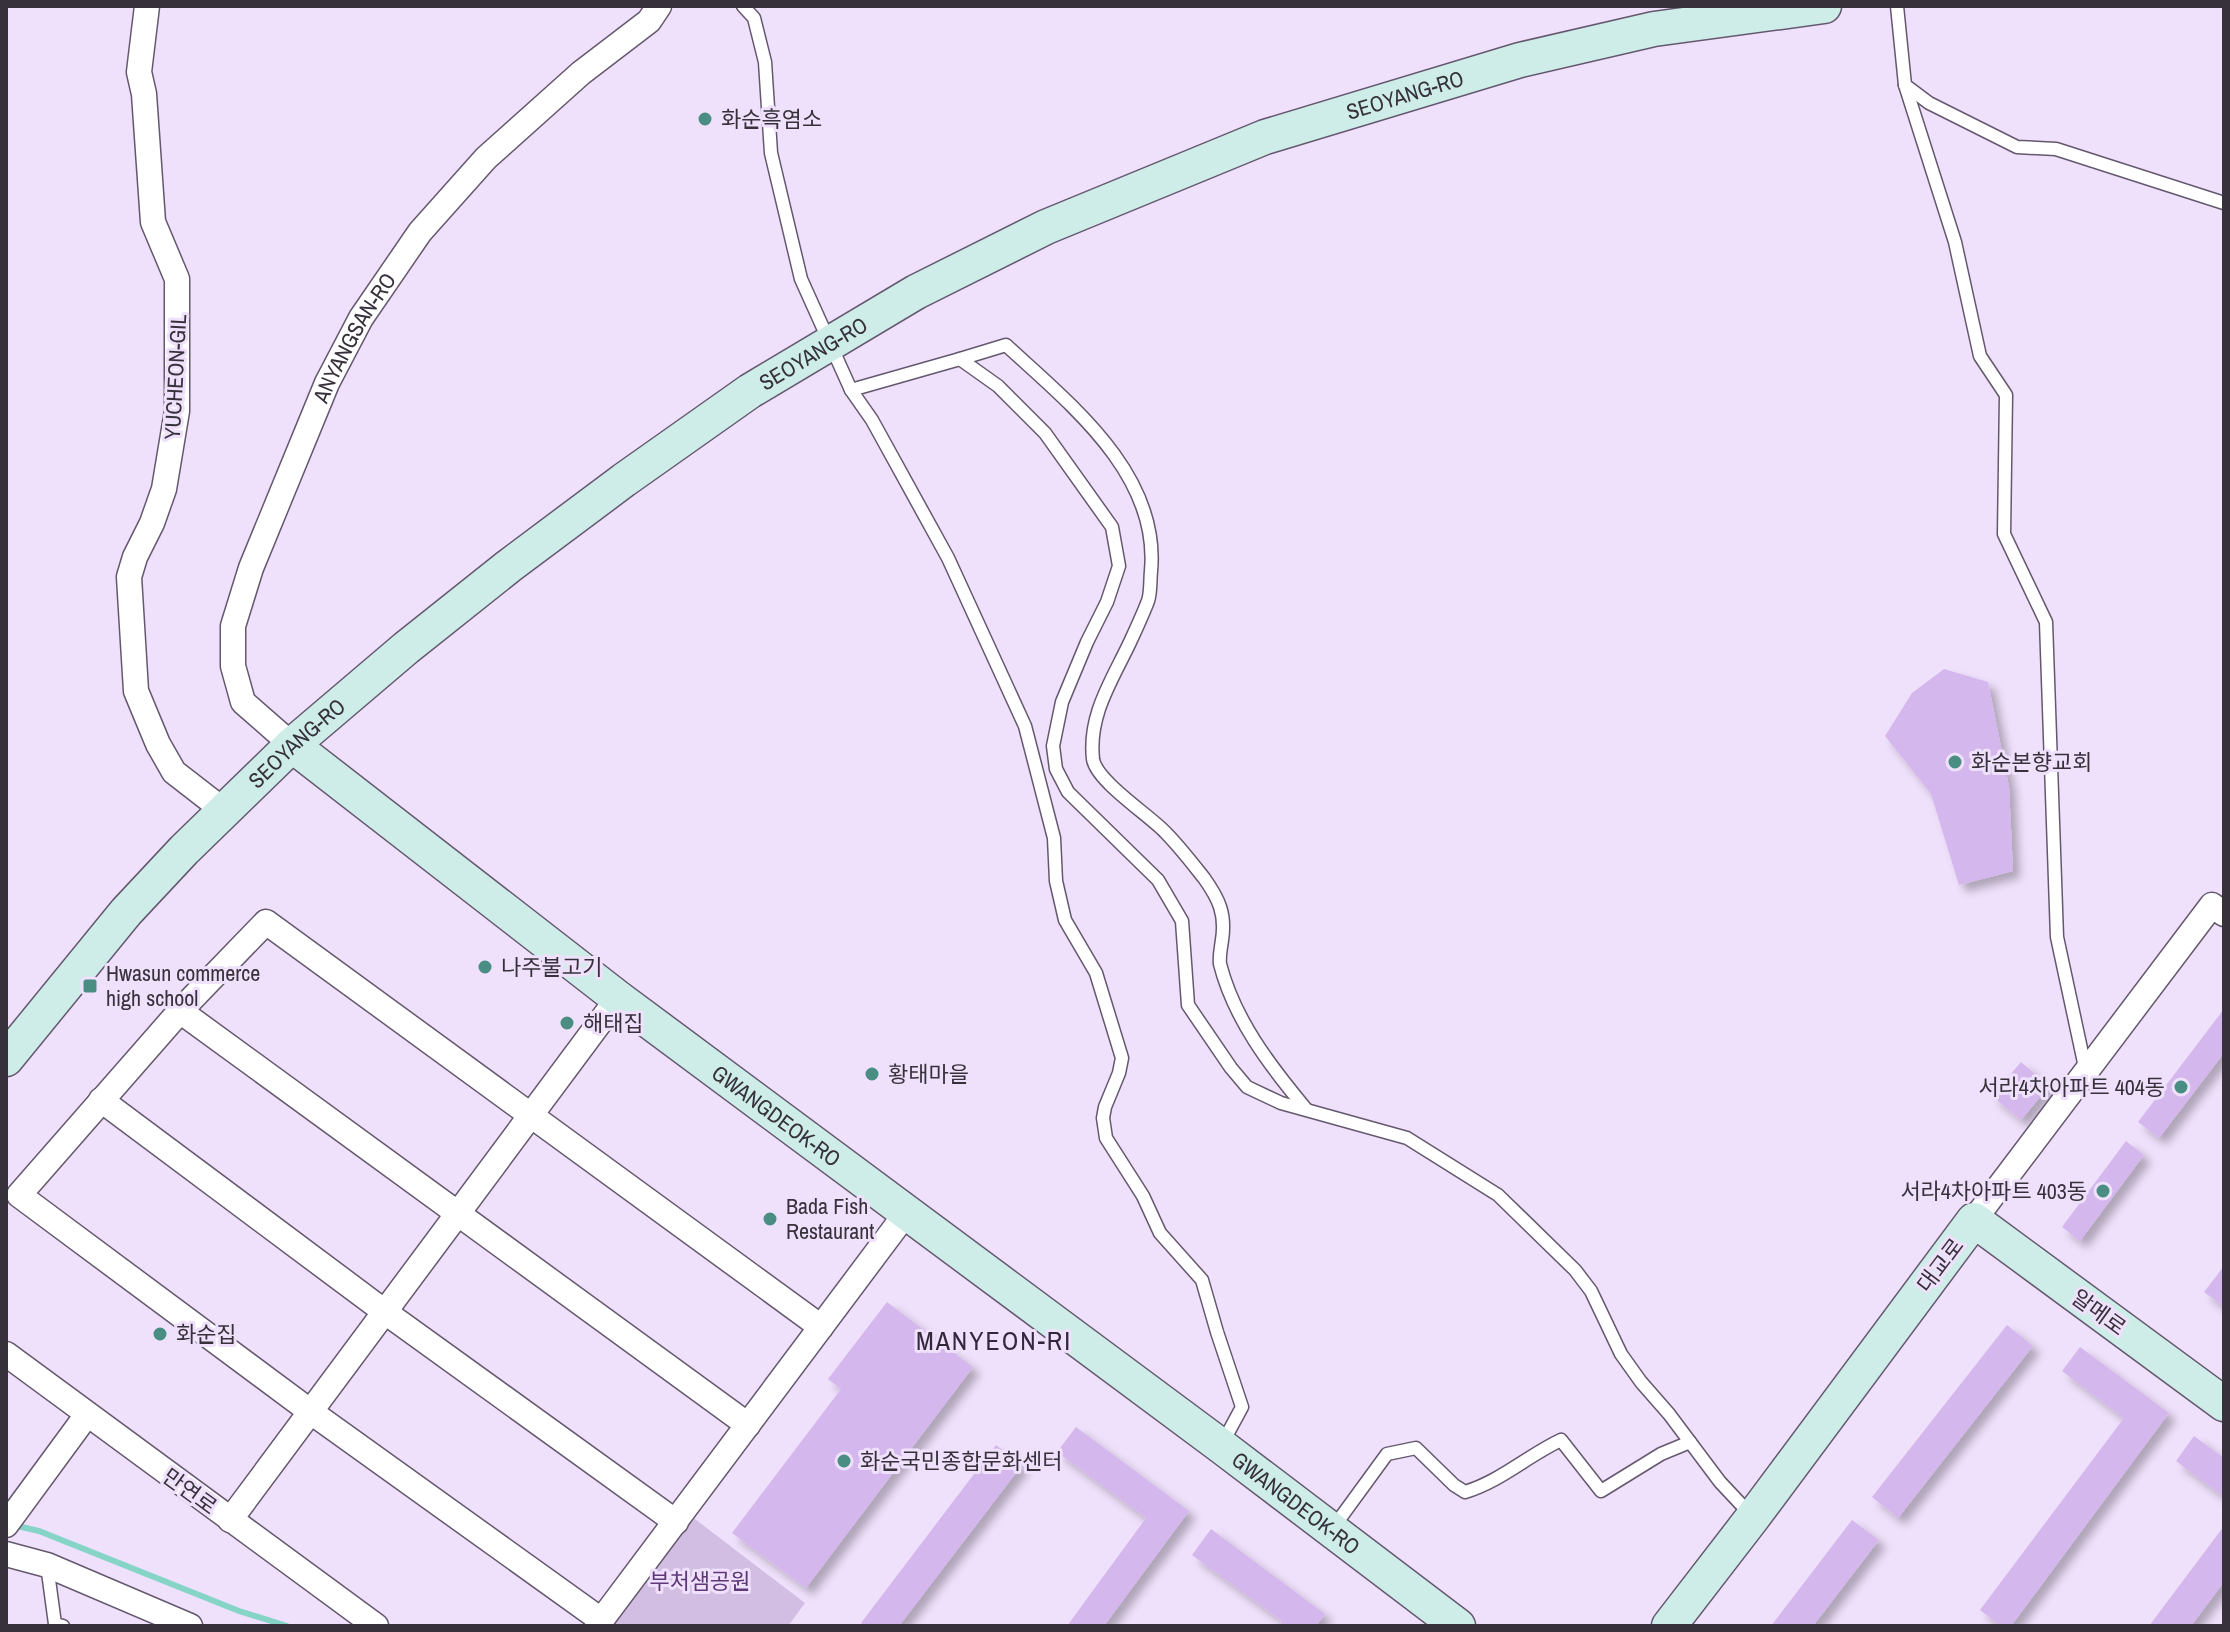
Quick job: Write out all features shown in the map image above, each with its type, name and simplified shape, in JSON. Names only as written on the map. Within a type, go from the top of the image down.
[{"type":"street","name":"YUCHEON-GIL","points":[[147,6],[139,72],[144,94],[153,222],[177,279],[178,397],[164,489],[129,577],[136,691],[158,744],[174,772],[223,810]]},
{"type":"street","name":"ANYANGSAN-RO","points":[[292,745],[243,702],[233,666],[233,626],[251,568],[327,383],[361,318],[420,232],[486,158],[581,73],[649,21],[659,6]]},
{"type":"street","name":"SEOYANG-RO","points":[[6,1059],[126,912],[223,810],[292,745],[509,566],[624,480],[750,391],[916,292],[1046,227],[1265,137],[1520,60],[1654,29],[1824,6]]},
{"type":"street","name":"GWANGDEOK-RO","points":[[292,745],[618,998],[1458,1626]]},
{"type":"street","name":"대교로","points":[[1669,1626],[2086,1072],[2218,910]]},
{"type":"street","points":[[821,1327],[266,922],[180,1011],[19,1195],[599,1623],[676,1522],[907,1212]]},
{"type":"street","points":[[230,1520],[618,998]]},
{"type":"street","points":[[180,1011],[748,1425]]},
{"type":"street","points":[[101,1100],[385,1312],[676,1522]]},
{"type":"street","name":"알메로","points":[[1974,1220],[2224,1404]]},
{"type":"street","name":"만연로","points":[[6,1354],[86,1416],[376,1626]]},
{"type":"street","points":[[11,1518],[86,1416]]},
{"type":"street","points":[[6,1554],[47,1565],[190,1626]]},
{"type":"lane","points":[[743,6],[754,18],[765,62],[771,153],[801,279],[851,390],[872,420],[948,558],[1025,726],[1054,838],[1056,881],[1065,920],[1096,973],[1122,1058],[1105,1107],[1106,1138],[1143,1196],[1160,1233],[1202,1280],[1242,1407],[1221,1446]]},
{"type":"lane","points":[[1897,6],[1905,85],[1955,242],[1980,356],[2006,395],[2004,534],[2046,622],[2057,937],[2086,1072]]},
{"type":"lane","points":[[1905,85],[1929,103],[2017,147],[2056,149],[2224,203]]},
{"type":"lane","points":[[851,390],[1006,345],[1102,437],[1126,473],[1151,527],[1153,558],[1149,599],[1101,698],[1092,738],[1093,764],[1165,832],[1223,908],[1219,960],[1229,990],[1250,1034],[1273,1070],[1307,1111]]},
{"type":"lane","points":[[960,359],[998,386],[1045,433],[1112,527],[1119,566],[1107,602],[1062,702],[1053,746],[1056,769],[1068,792],[1158,880],[1174,907],[1182,921],[1188,1005],[1231,1068],[1247,1087],[1281,1103],[1407,1138],[1498,1195],[1575,1270],[1591,1291],[1627,1363],[1720,1482],[1753,1517]]},
{"type":"lane","points":[[1332,1530],[1387,1454],[1404,1449],[1416,1448],[1465,1492],[1496,1481],[1535,1452],[1561,1440],[1601,1491],[1661,1454],[1690,1442]]},
{"type":"lane","points":[[47,1565],[55,1625]]},
{"type":"green space","name":"부처샘공원","points":[[691,1516],[805,1603],[788,1626],[606,1626]]},
{"type":"building","name":"화순본향교회","points":[[1944,669],[1988,682],[2009,787],[2013,871],[1959,885],[1931,794],[1885,736],[1912,693]]},
{"type":"building","name":"서라4차아파트 404동","points":[[2224,1009],[2224,1053],[2159,1138],[2138,1122]]},
{"type":"building","points":[[2021,1062],[2049,1086],[2021,1120],[1992,1096]]},
{"type":"building","name":"서라4차아파트 403동","points":[[2126,1141],[2144,1155],[2080,1241],[2062,1227]]},
{"type":"building","points":[[2224,1266],[2224,1307],[2204,1292]]},
{"type":"building","name":"화순국민종합문화센터","points":[[887,1302],[973,1367],[806,1588],[732,1533],[841,1389],[828,1379]]},
{"type":"building","points":[[2007,1325],[2033,1346],[1898,1518],[1872,1497]]},
{"type":"building","points":[[2080,1347],[2169,1413],[2011,1626],[2001,1626],[1980,1610],[2124,1418],[2062,1371]]},
{"type":"building","points":[[1076,1427],[1189,1511],[1104,1626],[1067,1626],[1146,1518],[1057,1452]]},
{"type":"building","points":[[2194,1436],[2224,1458],[2224,1497],[2176,1461]]},
{"type":"building","points":[[996,1445],[1022,1465],[899,1626],[865,1626],[861,1623]]},
{"type":"building","points":[[1852,1520],[1879,1540],[1813,1626],[1771,1626]]},
{"type":"building","points":[[2224,1526],[2224,1582],[2191,1626],[2149,1626]]},
{"type":"building","points":[[1211,1529],[1325,1614],[1316,1626],[1279,1626],[1282,1621],[1192,1555]]},
{"type":"waterway","points":[[13,1525],[39,1531],[239,1611],[287,1626]]},
{"type":"place","name":"화순흑염소","points":[[705,119]]},
{"type":"place","name":"화순본향교회","points":[[1955,762]]},
{"type":"place","name":"나주불고기","points":[[485,967]]},
{"type":"place","name":"Hwasun commerce high school","points":[[90,986]]},
{"type":"place","name":"해태집","points":[[567,1023]]},
{"type":"place","name":"황태마을","points":[[872,1074]]},
{"type":"place","name":"서라4차아파트 404동","points":[[2181,1087]]},
{"type":"place","name":"서라4차아파트 403동","points":[[2103,1191]]},
{"type":"place","name":"Bada Fish Restaurant","points":[[770,1219]]},
{"type":"place","name":"화순집","points":[[160,1334]]},
{"type":"place","name":"화순국민종합문화센터","points":[[844,1461]]},
{"type":"district","name":"MANYEON-RI","points":[[994,1340]]}]
